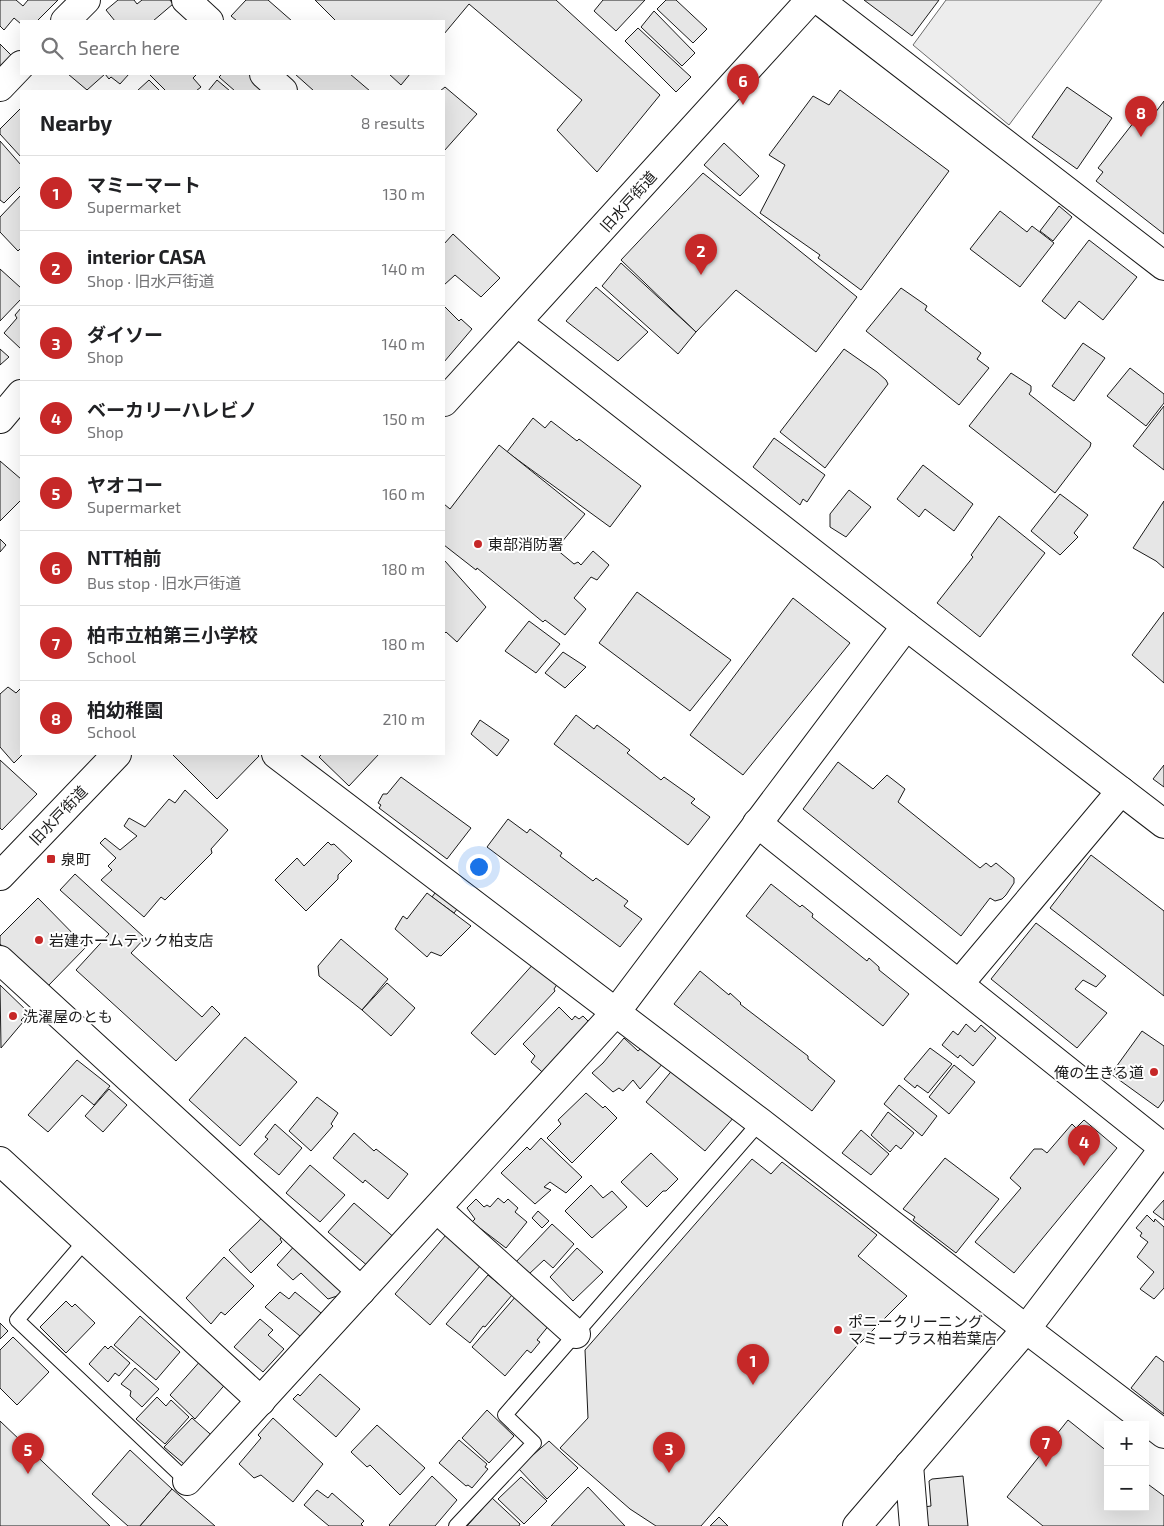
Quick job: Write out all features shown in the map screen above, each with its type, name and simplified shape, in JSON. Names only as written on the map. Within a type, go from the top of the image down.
[{"type":"street","points":[[186,0],[208,20]]},
{"type":"street","name":"旧水戸街道","points":[[445,401],[810,0]]},
{"type":"street","points":[[819,0],[1164,266]]},
{"type":"street","points":[[0,87],[20,66]]},
{"type":"street","points":[[265,75],[282,90]]},
{"type":"street","points":[[517,322],[906,626],[1164,824]]},
{"type":"street","points":[[0,418],[20,395]]},
{"type":"street","points":[[187,1481],[616,1012],[906,626]]},
{"type":"street","name":"旧水戸街道","points":[[0,876],[116,755]]},
{"type":"street","points":[[277,755],[760,1122],[1164,1434]]},
{"type":"street","points":[[959,984],[1121,791]]},
{"type":"street","points":[[757,823],[1164,1148],[1026,1329],[858,1526]]},
{"type":"street","points":[[0,960],[361,1291]]},
{"type":"street","points":[[0,1161],[260,1401]]},
{"type":"street","points":[[436,1209],[576,1334]]},
{"type":"street","points":[[909,1465],[914,1526]]},
{"type":"lane","points":[[456,1526],[534,1443],[505,1415],[760,1122]]},
{"type":"lane","points":[[86,1240],[16,1320],[187,1481]]},
{"type":"shaded area","points":[[946,0],[1102,0],[1009,125],[913,45]]},
{"type":"building","points":[[0,0],[16,0],[23,6],[28,0],[58,0],[38,20],[20,20],[20,23],[14,18],[4,30],[0,26]]},
{"type":"building","points":[[118,0],[134,0],[137,4],[142,0],[170,0],[173,4],[154,20],[114,20],[106,10]]},
{"type":"building","points":[[246,0],[268,0],[291,20],[236,20],[231,16]]},
{"type":"building","points":[[315,0],[556,0],[660,95],[597,172],[557,130],[582,100],[469,4],[445,33],[445,20],[335,20]]},
{"type":"building","points":[[603,0],[645,0],[616,31],[594,11]]},
{"type":"building","points":[[666,0],[676,0],[707,29],[693,43],[657,9]]},
{"type":"building","points":[[864,0],[939,0],[912,36]]},
{"type":"building","points":[[654,11],[695,53],[682,66],[641,27]]},
{"type":"building","points":[[638,28],[691,77],[676,92],[625,41]]},
{"type":"building","points":[[0,44],[14,58],[0,73]]},
{"type":"building","points":[[69,75],[104,75],[87,90]]},
{"type":"building","points":[[106,75],[128,75],[120,84],[111,77],[109,79]]},
{"type":"building","points":[[150,75],[196,75],[193,78],[201,87],[197,90],[165,90]]},
{"type":"building","points":[[221,75],[255,75],[272,90],[234,90],[219,77]]},
{"type":"building","points":[[296,75],[351,75],[369,90],[313,90]]},
{"type":"building","points":[[390,75],[409,75],[401,85]]},
{"type":"building","points":[[149,80],[159,90],[138,90]]},
{"type":"building","points":[[217,80],[229,90],[209,90]]},
{"type":"building","points":[[445,87],[477,114],[445,150],[445,90],[441,90]]},
{"type":"building","points":[[1067,87],[1112,118],[1077,169],[1032,137]]},
{"type":"building","points":[[840,90],[949,171],[861,290],[818,258],[820,255],[760,213],[785,165],[769,155],[813,96],[829,105]]},
{"type":"building","points":[[1164,101],[1164,234],[1096,181],[1103,172],[1098,168],[1134,122],[1143,129]]},
{"type":"building","points":[[20,109],[20,156],[0,134],[0,129]]},
{"type":"building","points":[[0,141],[20,164],[20,187],[4,203],[0,200]]},
{"type":"building","points":[[724,143],[759,176],[740,196],[704,165]]},
{"type":"building","points":[[703,173],[857,297],[816,352],[736,290],[696,332],[621,260]]},
{"type":"building","points":[[20,196],[20,249],[18,251],[0,232],[0,217]]},
{"type":"building","points":[[1059,206],[1072,217],[1053,241],[1040,231]]},
{"type":"building","points":[[1000,211],[1027,232],[1032,226],[1054,243],[1020,287],[970,249]]},
{"type":"building","points":[[453,234],[500,278],[481,297],[455,275],[445,284],[445,243]]},
{"type":"building","points":[[1089,240],[1137,277],[1103,320],[1079,301],[1065,319],[1042,301]]},
{"type":"building","points":[[621,263],[696,332],[678,354],[602,286]]},
{"type":"building","points":[[0,269],[20,287],[20,300],[0,321]]},
{"type":"building","points":[[596,287],[648,332],[618,361],[566,321]]},
{"type":"building","points":[[901,288],[927,306],[925,310],[981,353],[977,359],[989,368],[959,405],[866,331]]},
{"type":"building","points":[[445,307],[459,321],[461,319],[472,329],[445,361]]},
{"type":"building","points":[[20,309],[20,348],[4,333],[17,318],[15,315]]},
{"type":"building","points":[[1083,343],[1105,358],[1074,401],[1052,386]]},
{"type":"building","points":[[0,349],[9,357],[0,365]]},
{"type":"building","points":[[844,349],[877,372],[888,384],[825,468],[780,432]]},
{"type":"building","points":[[1130,368],[1164,394],[1164,403],[1146,426],[1107,396]]},
{"type":"building","points":[[1011,373],[1031,386],[1029,394],[1091,443],[1090,447],[1055,493],[969,426]]},
{"type":"building","points":[[1164,406],[1164,470],[1133,446]]},
{"type":"building","points":[[533,418],[545,428],[551,421],[577,441],[579,439],[641,486],[610,527],[507,452]]},
{"type":"building","points":[[774,438],[825,475],[807,502],[803,499],[800,505],[753,467]]},
{"type":"building","points":[[499,445],[585,514],[556,549],[574,564],[578,562],[581,565],[593,551],[609,565],[597,580],[591,577],[574,598],[586,609],[565,635],[545,620],[543,622],[477,568],[476,570],[445,546],[445,505],[450,509]]},
{"type":"building","points":[[0,461],[20,478],[20,501],[0,521]]},
{"type":"building","points":[[923,465],[973,504],[954,531],[925,509],[919,517],[897,499]]},
{"type":"building","points":[[849,490],[871,507],[846,537],[830,527],[830,514]]},
{"type":"building","points":[[1060,494],[1088,515],[1074,533],[1078,537],[1060,555],[1031,531]]},
{"type":"building","points":[[1164,501],[1164,568],[1156,561],[1133,548]]},
{"type":"building","points":[[999,516],[1045,553],[980,637],[937,603],[973,557],[971,555]]},
{"type":"building","points":[[0,539],[6,545],[0,552]]},
{"type":"building","points":[[445,561],[486,607],[457,642],[446,632]]},
{"type":"building","points":[[637,592],[731,660],[690,711],[599,643]]},
{"type":"building","points":[[793,598],[850,643],[743,775],[690,735]]},
{"type":"building","points":[[1164,612],[1164,683],[1132,655]]},
{"type":"building","points":[[529,621],[560,644],[536,673],[505,651]]},
{"type":"building","points":[[563,652],[586,667],[565,688],[545,673]]},
{"type":"building","points":[[8,687],[16,693],[20,689],[20,755],[22,755],[14,763],[0,747],[0,694]]},
{"type":"building","points":[[576,715],[594,729],[597,725],[630,750],[627,753],[661,780],[664,777],[695,799],[691,803],[710,817],[688,845],[554,744]]},
{"type":"building","points":[[480,720],[509,740],[497,756],[471,734]]},
{"type":"building","points":[[173,755],[259,756],[217,799]]},
{"type":"building","points":[[321,755],[378,755],[349,786],[319,757]]},
{"type":"building","points":[[0,760],[37,794],[2,830],[0,828]]},
{"type":"building","points":[[838,762],[873,789],[887,775],[905,789],[898,802],[980,868],[986,863],[991,867],[996,863],[1014,878],[1014,883],[1006,895],[1002,899],[995,901],[990,898],[961,936],[803,809]]},
{"type":"building","points":[[1164,765],[1164,787],[1153,779]]},
{"type":"building","points":[[401,777],[471,828],[447,859],[379,808],[381,805],[378,803],[383,794],[387,794]]},
{"type":"building","points":[[185,790],[228,830],[211,849],[212,853],[165,900],[161,897],[144,917],[101,880],[112,870],[108,866],[116,858],[100,843],[105,838],[120,850],[137,836],[124,826],[129,818],[145,827],[169,799],[175,803]]},
{"type":"building","points":[[508,819],[527,833],[530,829],[562,853],[560,856],[593,881],[596,878],[628,901],[624,906],[642,919],[620,947],[487,847]]},
{"type":"building","points":[[328,842],[331,845],[334,844],[352,861],[338,875],[338,879],[306,911],[275,880],[297,858],[304,866]]},
{"type":"building","points":[[1091,855],[1164,911],[1164,996],[1050,908]]},
{"type":"building","points":[[75,874],[145,938],[131,953],[202,1017],[212,1006],[220,1014],[176,1061],[76,970],[109,934],[60,890]]},
{"type":"building","points":[[771,884],[800,907],[802,905],[813,914],[812,917],[867,961],[869,958],[879,967],[879,970],[909,994],[883,1026],[746,916]]},
{"type":"building","points":[[441,885],[464,900],[454,913],[432,897]]},
{"type":"building","points":[[427,893],[471,926],[441,956],[431,952],[427,957],[395,929],[403,916],[407,919]]},
{"type":"building","name":"岩建ホームテック柏支店","points":[[38,898],[86,947],[48,986],[0,944],[0,936]]},
{"type":"building","points":[[1036,923],[1106,976],[1096,987],[1083,980],[1075,989],[1107,1013],[1077,1048],[991,979]]},
{"type":"building","points":[[341,939],[388,979],[362,1010],[319,976],[318,966]]},
{"type":"building","points":[[536,961],[558,983],[554,989],[555,991],[495,1055],[471,1033]]},
{"type":"building","points":[[700,971],[808,1056],[808,1059],[835,1081],[812,1111],[674,1004]]},
{"type":"building","points":[[387,983],[415,1008],[391,1036],[362,1010]]},
{"type":"building","name":"洗濯屋のとも","points":[[0,985],[29,1013],[21,1020],[23,1022],[1,1048]]},
{"type":"building","points":[[559,1007],[572,1020],[575,1016],[579,1019],[583,1016],[594,1027],[549,1078],[531,1062],[535,1056],[523,1044]]},
{"type":"building","points":[[966,1024],[975,1032],[981,1025],[996,1038],[973,1066],[960,1055],[958,1058],[942,1045],[953,1031],[958,1035]]},
{"type":"building","points":[[1142,1031],[1164,1046],[1164,1100],[1158,1108],[1111,1074]]},
{"type":"building","points":[[245,1037],[297,1082],[240,1146],[189,1100]]},
{"type":"building","points":[[624,1038],[638,1051],[646,1044],[665,1061],[640,1089],[633,1080],[623,1091],[619,1088],[613,1092],[592,1073]]},
{"type":"building","points":[[930,1048],[952,1064],[928,1093],[917,1085],[915,1088],[904,1079]]},
{"type":"building","points":[[77,1060],[110,1086],[94,1105],[82,1095],[48,1132],[28,1115]]},
{"type":"building","points":[[954,1065],[975,1082],[949,1114],[929,1097]]},
{"type":"building","points":[[674,1068],[734,1117],[705,1151],[646,1102]]},
{"type":"building","points":[[899,1085],[937,1116],[922,1136],[884,1104]]},
{"type":"building","points":[[109,1089],[127,1105],[103,1132],[85,1116]]},
{"type":"building","points":[[586,1093],[603,1108],[605,1106],[617,1118],[572,1163],[547,1138],[561,1124],[558,1120]]},
{"type":"building","points":[[317,1097],[338,1113],[331,1124],[333,1126],[311,1151],[289,1131]]},
{"type":"building","points":[[888,1112],[914,1133],[901,1149],[896,1145],[890,1152],[871,1135]]},
{"type":"building","points":[[1084,1120],[1117,1148],[1014,1273],[975,1242],[1021,1188],[1010,1178],[1034,1149],[1042,1149],[1047,1153],[1072,1124],[1076,1128]]},
{"type":"building","points":[[275,1124],[302,1148],[279,1175],[254,1154],[268,1139],[265,1137]]},
{"type":"building","points":[[861,1130],[889,1154],[871,1175],[842,1153]]},
{"type":"building","points":[[354,1133],[374,1151],[376,1149],[408,1174],[388,1199],[365,1180],[363,1183],[333,1158]]},
{"type":"building","points":[[541,1138],[582,1177],[566,1193],[550,1182],[544,1187],[551,1190],[535,1204],[501,1173],[527,1147],[530,1150]]},
{"type":"building","points":[[651,1153],[678,1179],[647,1207],[621,1182]]},
{"type":"building","points":[[945,1158],[999,1199],[956,1253],[913,1220],[915,1217],[903,1209]]},
{"type":"building","points":[[752,1159],[771,1174],[782,1162],[877,1235],[858,1256],[907,1296],[856,1347],[701,1526],[656,1526],[630,1509],[560,1448],[588,1418],[585,1350]]},
{"type":"building","points":[[310,1165],[345,1195],[320,1222],[286,1193]]},
{"type":"building","points":[[591,1185],[603,1198],[612,1191],[627,1207],[592,1238],[565,1211]]},
{"type":"building","points":[[498,1198],[504,1203],[508,1199],[518,1208],[515,1212],[527,1222],[506,1248],[472,1222],[475,1219],[467,1208],[476,1199],[484,1207],[487,1205],[490,1207]]},
{"type":"building","points":[[1164,1200],[1164,1220],[1153,1212]]},
{"type":"building","points":[[354,1203],[396,1239],[369,1267],[328,1232]]},
{"type":"building","points":[[267,1211],[289,1228],[280,1239],[282,1242],[251,1273],[229,1250]]},
{"type":"building","points":[[538,1211],[549,1221],[542,1228],[532,1218]]},
{"type":"building","points":[[1147,1215],[1154,1222],[1155,1219],[1164,1227],[1164,1288],[1154,1299],[1140,1289],[1154,1272],[1137,1257],[1148,1242],[1140,1236],[1142,1233],[1136,1228]]},
{"type":"building","points":[[552,1224],[574,1244],[553,1268],[544,1260],[529,1274],[515,1263]]},
{"type":"building","points":[[446,1235],[481,1265],[430,1325],[395,1294]]},
{"type":"building","points":[[299,1241],[345,1279],[340,1295],[328,1299],[301,1273],[293,1280],[277,1265]]},
{"type":"building","points":[[577,1248],[603,1272],[573,1301],[550,1277]]},
{"type":"building","points":[[224,1257],[254,1286],[225,1315],[221,1312],[211,1324],[186,1298]]},
{"type":"building","points":[[488,1275],[512,1295],[470,1343],[446,1324]]},
{"type":"building","points":[[280,1292],[289,1299],[295,1292],[321,1313],[313,1323],[319,1329],[306,1341],[265,1307]]},
{"type":"building","points":[[517,1295],[550,1324],[537,1340],[540,1342],[531,1353],[527,1350],[505,1376],[472,1347]]},
{"type":"building","points":[[66,1301],[72,1307],[75,1304],[95,1323],[66,1353],[40,1327]]},
{"type":"building","points":[[140,1316],[180,1352],[156,1380],[114,1345]]},
{"type":"building","points":[[260,1319],[273,1330],[268,1335],[284,1349],[263,1372],[234,1347]]},
{"type":"building","points":[[0,1323],[8,1331],[0,1339]]},
{"type":"building","points":[[13,1337],[49,1372],[17,1405],[0,1388],[0,1350]]},
{"type":"building","points":[[105,1346],[108,1349],[111,1346],[130,1363],[119,1376],[115,1373],[108,1382],[89,1364]]},
{"type":"building","points":[[1156,1356],[1164,1362],[1164,1414],[1131,1388]]},
{"type":"building","points":[[203,1358],[229,1380],[195,1419],[170,1395]]},
{"type":"building","points":[[135,1368],[159,1389],[142,1407],[130,1396],[131,1391],[121,1384]]},
{"type":"building","points":[[320,1374],[360,1409],[336,1437],[293,1399],[298,1394],[300,1396]]},
{"type":"building","points":[[157,1397],[166,1406],[171,1400],[189,1417],[165,1444],[136,1419]]},
{"type":"building","points":[[487,1410],[514,1436],[489,1463],[462,1438]]},
{"type":"building","points":[[192,1418],[217,1440],[190,1469],[164,1447]]},
{"type":"building","points":[[273,1418],[323,1464],[293,1502],[261,1475],[254,1478],[239,1464],[261,1438],[258,1435]]},
{"type":"building","points":[[1068,1420],[1104,1449],[1104,1511],[1149,1511],[1149,1485],[1164,1496],[1164,1526],[1043,1526],[1007,1497]]},
{"type":"building","points":[[0,1421],[110,1526],[0,1526]]},
{"type":"building","points":[[377,1425],[425,1468],[400,1495],[370,1465],[367,1467],[351,1452]]},
{"type":"building","points":[[459,1440],[487,1464],[485,1467],[488,1469],[472,1488],[468,1485],[466,1486],[439,1463]]},
{"type":"building","points":[[549,1441],[578,1468],[547,1499],[518,1468]]},
{"type":"building","points":[[130,1450],[172,1489],[140,1526],[128,1526],[92,1494]]},
{"type":"building","points":[[432,1476],[457,1500],[435,1526],[390,1526],[389,1525]]},
{"type":"building","points":[[963,1476],[968,1526],[925,1526],[924,1507],[931,1506],[929,1481],[932,1479]]},
{"type":"building","points":[[521,1477],[547,1501],[524,1524],[498,1499]]},
{"type":"building","points":[[588,1487],[625,1526],[551,1526]]},
{"type":"building","points":[[172,1489],[215,1526],[140,1526]]},
{"type":"building","points":[[317,1490],[328,1498],[332,1493],[364,1521],[361,1524],[363,1526],[329,1526],[304,1505]]},
{"type":"building","points":[[492,1498],[520,1524],[519,1526],[467,1526]]},
{"type":"building","points":[[719,1517],[728,1526],[710,1526]]},
{"type":"place","name":"NTT柏前","points":[[743,105]]},
{"type":"place","name":"柏幼稚園","points":[[1141,137]]},
{"type":"place","name":"interior CASA","points":[[701,275]]},
{"type":"place","name":"東部消防署","points":[[478,544]]},
{"type":"place","name":"泉町","points":[[51,859]]},
{"type":"place","name":"岩建ホームテック柏支店","points":[[39,940]]},
{"type":"place","name":"洗濯屋のとも","points":[[13,1016]]},
{"type":"place","name":"俺の生きる道","points":[[1154,1072]]},
{"type":"place","name":"ベーカリーハレビノ","points":[[1084,1166]]},
{"type":"place","name":"ポニークリーニング マミープラス柏若葉店","points":[[838,1330]]},
{"type":"place","name":"マミーマート","points":[[753,1385]]},
{"type":"place","name":"柏市立柏第三小学校","points":[[1046,1467]]},
{"type":"place","name":"ダイソー","points":[[669,1473]]},
{"type":"place","name":"ヤオコー","points":[[28,1474]]}]
